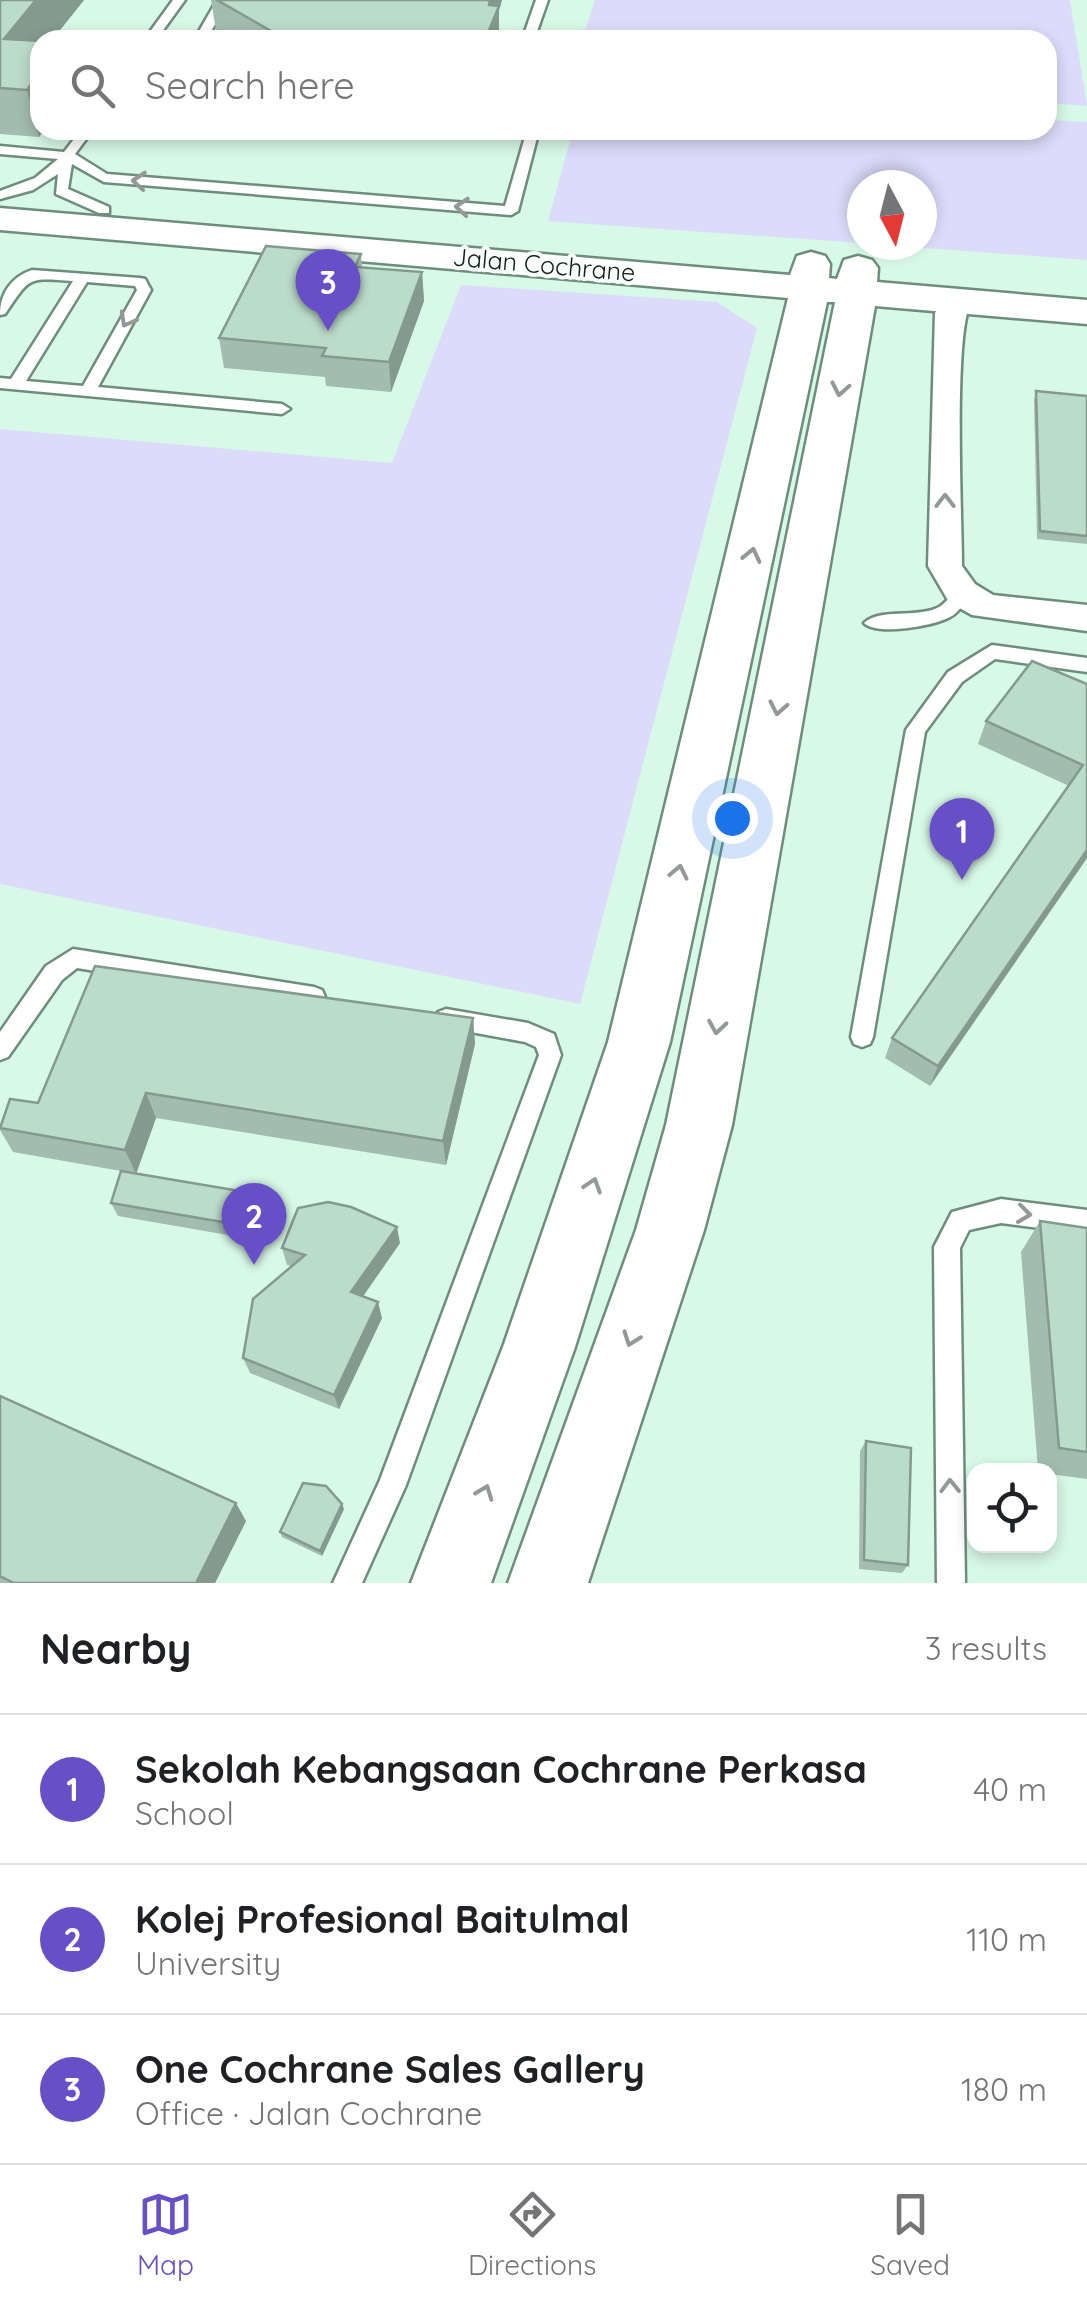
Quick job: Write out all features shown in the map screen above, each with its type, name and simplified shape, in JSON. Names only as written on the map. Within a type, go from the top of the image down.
[{"type":"street","name":"Jalan Cochrane","points":[[0,198],[834,278],[956,302],[1087,312]]},
{"type":"street","name":"Jalan Cochrane","points":[[0,219],[834,278],[1087,284]]},
{"type":"street","points":[[450,1583],[538,1347],[639,1042],[834,278]]},
{"type":"street","points":[[548,1583],[670,1230],[704,1107],[834,278]]},
{"type":"street","points":[[956,302],[950,313],[946,371],[945,566],[962,593],[985,606],[1087,618]]},
{"type":"lane","points":[[157,30],[179,0]]},
{"type":"lane","points":[[206,30],[223,0]]},
{"type":"lane","points":[[532,30],[542,0]]},
{"type":"lane","points":[[0,198],[30,189],[69,156],[80,140]]},
{"type":"lane","points":[[0,150],[69,156],[104,178],[511,211],[530,140]]},
{"type":"lane","points":[[69,156],[61,191],[104,210]]},
{"type":"lane","points":[[0,311],[25,277],[40,274],[133,281],[144,286],[88,391]]},
{"type":"lane","points":[[83,277],[8,383],[282,409]]},
{"type":"lane","points":[[873,622],[911,621],[947,612],[962,593]]},
{"type":"lane","points":[[862,1038],[916,730],[955,678],[992,652],[1087,665]]},
{"type":"lane","points":[[0,1050],[54,973],[73,958],[334,1000]]},
{"type":"lane","points":[[347,1583],[392,1485],[550,1055],[546,1040],[528,1033],[430,1016]]},
{"type":"lane","points":[[951,1583],[946,1247],[961,1220],[1001,1211],[1087,1222]]},
{"type":"shaded area","points":[[595,0],[1070,0],[1087,106],[1057,104],[1057,30],[585,30]]},
{"type":"shaded area","points":[[1057,120],[1087,122],[1087,260],[937,249],[937,170],[847,170],[847,242],[548,221],[570,140],[1057,140]]},
{"type":"shaded area","points":[[461,285],[717,302],[757,328],[580,1004],[0,884],[0,429],[392,463]]},
{"type":"building","points":[[0,0],[36,0],[4,39],[30,40],[30,86],[27,90],[0,88]]},
{"type":"building","points":[[217,0],[490,0],[489,5],[499,6],[489,30],[269,30]]},
{"type":"building","points":[[266,246],[361,254],[355,267],[422,272],[389,362],[322,356],[326,348],[219,338]]},
{"type":"building","points":[[1036,391],[1087,396],[1087,536],[1040,531]]},
{"type":"building","points":[[1032,661],[1087,684],[1087,850],[938,1066],[892,1038],[1083,765],[986,721]]},
{"type":"building","points":[[95,966],[473,1018],[443,1141],[146,1093],[125,1150],[0,1128],[10,1099],[38,1103]]},
{"type":"building","points":[[121,1171],[257,1194],[246,1226],[111,1203]]},
{"type":"building","points":[[328,1202],[351,1207],[397,1227],[351,1292],[378,1302],[334,1395],[243,1358],[253,1299],[305,1255],[282,1248],[298,1208]]},
{"type":"building","points":[[1040,1221],[1087,1228],[1087,1452],[1059,1448]]},
{"type":"building","points":[[0,1396],[236,1503],[196,1583],[14,1583],[0,1576]]},
{"type":"building","points":[[866,1441],[911,1448],[908,1565],[864,1560]]},
{"type":"building","points":[[303,1483],[326,1486],[342,1504],[320,1551],[280,1532]]},
{"type":"place","name":"One Cochrane Sales Gallery","points":[[328,331]]},
{"type":"place","name":"Sekolah Kebangsaan Cochrane Perkasa","points":[[962,880]]},
{"type":"place","name":"Kolej Profesional Baitulmal","points":[[254,1265]]}]
